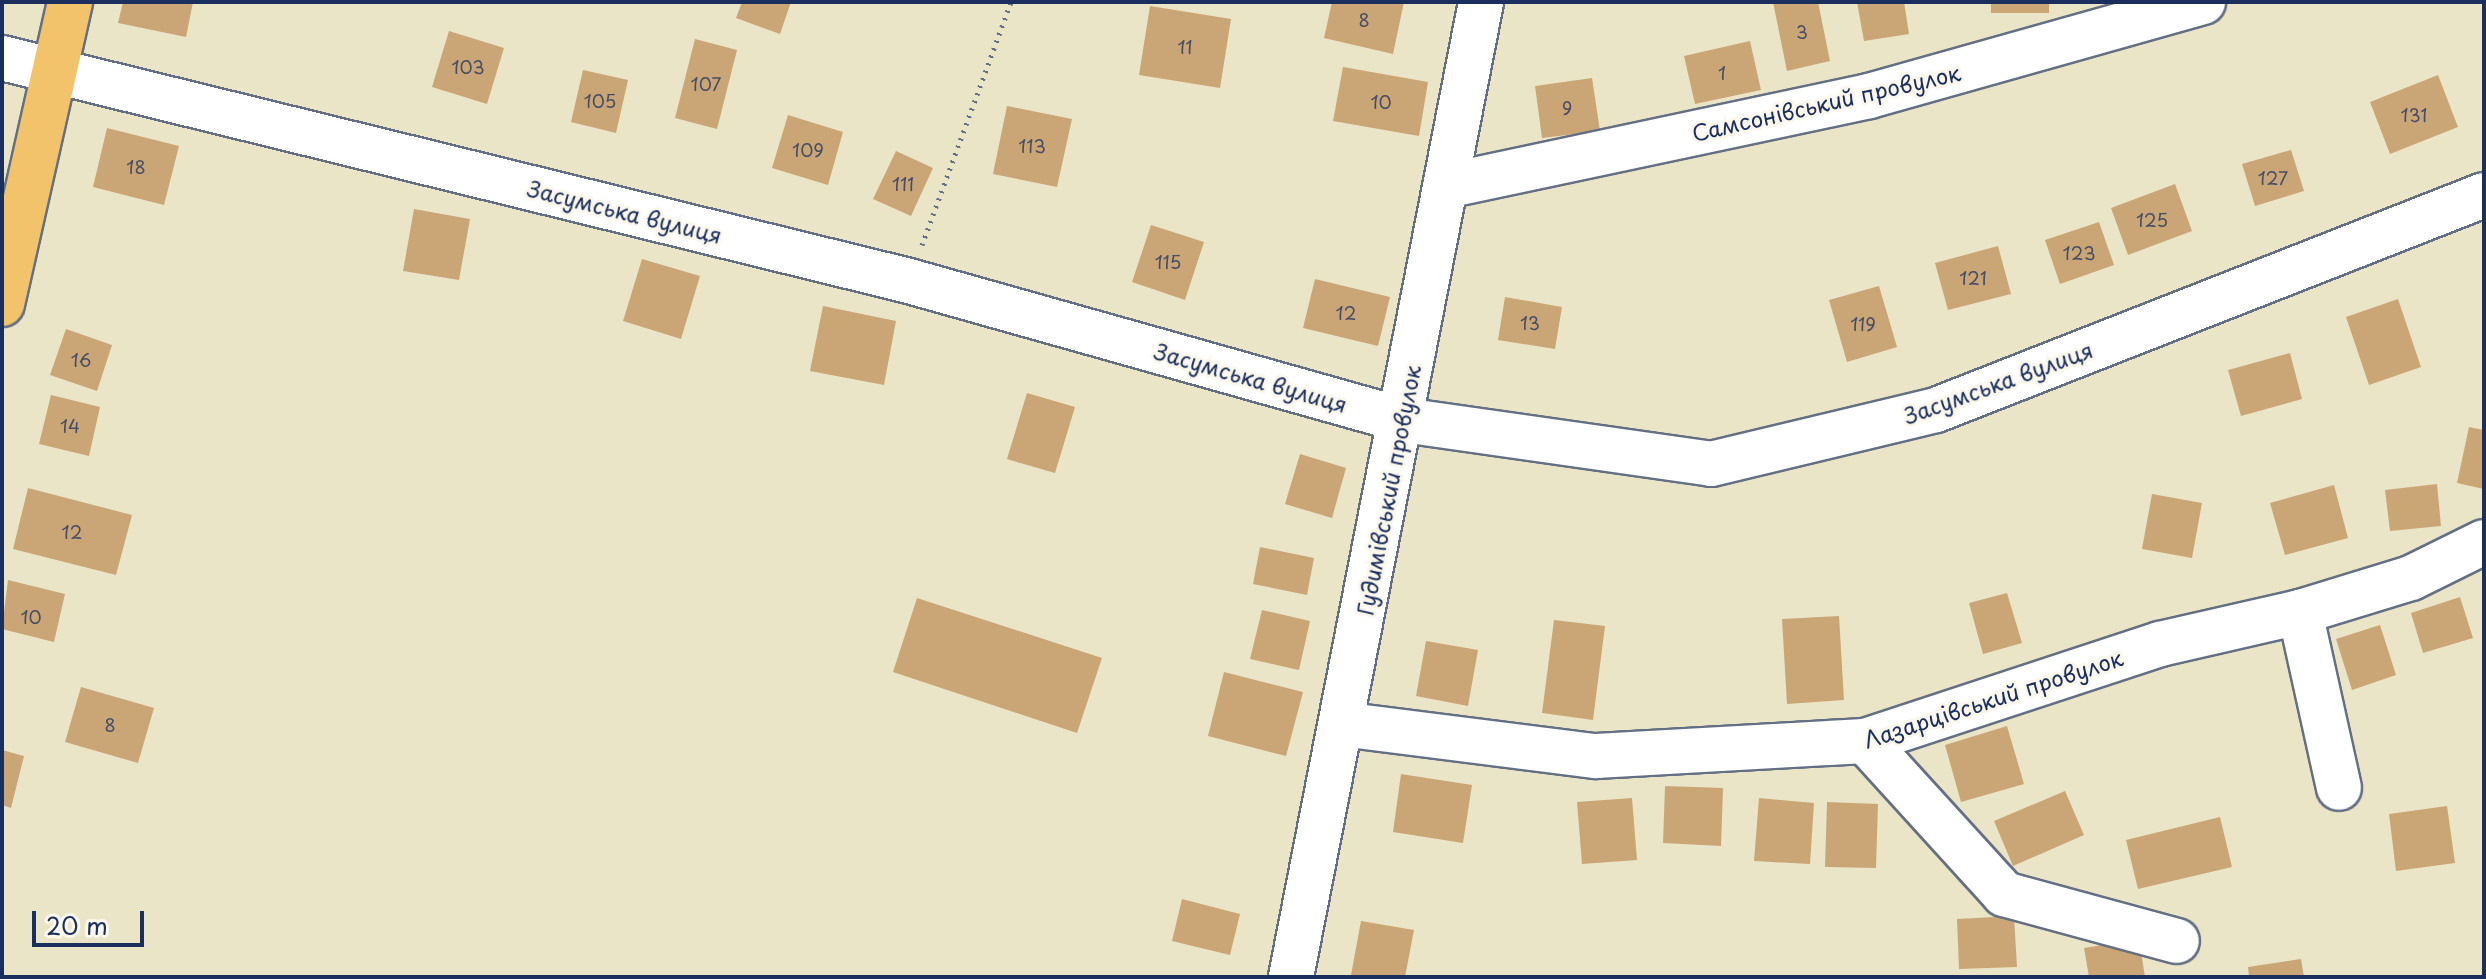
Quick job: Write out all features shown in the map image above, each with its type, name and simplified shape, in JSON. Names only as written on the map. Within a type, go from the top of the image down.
[{"type":"main road","points":[[2,304],[70,2]]},
{"type":"street","name":"Гудимівський провулок","points":[[1291,977],[1403,420],[1481,2]]},
{"type":"street","name":"Самсонівський провулок","points":[[1446,186],[1869,96],[2203,2]]},
{"type":"street","name":"Засумська вулиця","points":[[2,58],[909,281],[1403,420],[1711,464],[1936,410],[2484,195]]},
{"type":"street","name":"Лазарцівський провулок","points":[[1341,724],[1596,756],[1865,741],[2160,644],[2300,612],[2411,578],[2484,542]]},
{"type":"street","points":[[2300,612],[2339,788]]},
{"type":"street","points":[[1865,741],[2004,894],[2177,941]]},
{"type":"path","points":[[909,281],[1011,2]]},
{"type":"building","points":[[123,2],[193,2],[186,37],[118,23]]},
{"type":"building","points":[[742,2],[791,2],[780,34],[736,18]]},
{"type":"building","points":[[1332,2],[1404,2],[1393,54],[1324,38]]},
{"type":"building","points":[[1773,2],[1818,2],[1830,61],[1787,71]]},
{"type":"building","points":[[1857,2],[1904,2],[1909,34],[1864,41]]},
{"type":"building","points":[[1991,2],[2049,2],[2049,13],[1991,13]]},
{"type":"building","points":[[1150,6],[1231,19],[1220,88],[1139,75]]},
{"type":"building","points":[[449,31],[504,48],[487,104],[432,87]]},
{"type":"building","points":[[695,39],[737,50],[717,129],[675,118]]},
{"type":"building","points":[[1750,41],[1761,90],[1695,104],[1684,56]]},
{"type":"building","points":[[1343,67],[1428,82],[1419,136],[1333,121]]},
{"type":"building","points":[[583,70],[628,80],[616,133],[571,122]]},
{"type":"building","points":[[2438,75],[2458,127],[2390,154],[2370,102]]},
{"type":"building","points":[[1592,78],[1600,131],[1542,138],[1535,86]]},
{"type":"building","points":[[1007,106],[1072,119],[1057,187],[993,174]]},
{"type":"building","points":[[788,115],[843,132],[828,185],[772,168]]},
{"type":"building","points":[[107,128],[179,146],[164,205],[93,187]]},
{"type":"building","points":[[2291,150],[2304,191],[2255,206],[2242,164]]},
{"type":"building","points":[[896,151],[933,168],[911,216],[873,199]]},
{"type":"building","points":[[2175,184],[2192,231],[2128,255],[2111,208]]},
{"type":"building","points":[[414,209],[470,219],[459,280],[403,271]]},
{"type":"building","points":[[2099,222],[2114,265],[2060,284],[2045,240]]},
{"type":"building","points":[[1151,225],[1204,242],[1185,300],[1132,282]]},
{"type":"building","points":[[1998,246],[2011,294],[1948,310],[1935,263]]},
{"type":"building","points":[[642,259],[700,276],[681,339],[623,321]]},
{"type":"building","points":[[1315,279],[1390,297],[1378,346],[1303,328]]},
{"type":"building","points":[[1879,286],[1897,347],[1847,362],[1829,300]]},
{"type":"building","points":[[1505,297],[1562,307],[1555,349],[1498,340]]},
{"type":"building","points":[[2398,299],[2421,367],[2369,385],[2346,317]]},
{"type":"building","points":[[823,306],[896,321],[884,385],[810,371]]},
{"type":"building","points":[[66,329],[112,345],[97,391],[50,375]]},
{"type":"building","points":[[2290,353],[2302,399],[2241,416],[2228,370]]},
{"type":"building","points":[[1027,393],[1075,407],[1055,473],[1007,459]]},
{"type":"building","points":[[51,395],[100,407],[89,456],[39,444]]},
{"type":"building","points":[[2469,427],[2484,430],[2484,489],[2457,483]]},
{"type":"building","points":[[1300,454],[1346,468],[1332,518],[1285,504]]},
{"type":"building","points":[[2437,484],[2441,526],[2390,531],[2385,490]]},
{"type":"building","points":[[2334,485],[2348,538],[2285,555],[2270,503]]},
{"type":"building","points":[[28,488],[132,515],[116,575],[13,549]]},
{"type":"building","points":[[2152,494],[2202,503],[2192,558],[2142,549]]},
{"type":"building","points":[[1260,547],[1314,558],[1307,595],[1253,584]]},
{"type":"building","points":[[8,580],[65,594],[54,642],[2,629]]},
{"type":"building","points":[[2007,593],[2022,643],[1983,654],[1969,603]]},
{"type":"building","points":[[2460,597],[2473,638],[2423,653],[2411,613]]},
{"type":"building","points":[[917,598],[1102,658],[1077,733],[893,672]]},
{"type":"building","points":[[1262,610],[1310,621],[1299,670],[1250,659]]},
{"type":"building","points":[[1839,616],[1844,700],[1787,704],[1782,619]]},
{"type":"building","points":[[1554,620],[1605,626],[1593,720],[1542,713]]},
{"type":"building","points":[[2380,625],[2396,675],[2352,690],[2336,639]]},
{"type":"building","points":[[1426,641],[1478,650],[1468,706],[1416,696]]},
{"type":"building","points":[[1224,672],[1303,692],[1286,756],[1208,736]]},
{"type":"building","points":[[81,687],[154,708],[138,763],[65,742]]},
{"type":"building","points":[[2007,726],[2024,784],[1961,802],[1945,745]]},
{"type":"building","points":[[2,750],[24,756],[11,808],[2,805]]},
{"type":"building","points":[[1401,774],[1472,785],[1463,843],[1393,832]]},
{"type":"building","points":[[1665,786],[1723,788],[1721,846],[1663,843]]},
{"type":"building","points":[[2065,791],[2084,835],[2013,866],[1994,821]]},
{"type":"building","points":[[1632,798],[1637,860],[1582,864],[1577,802]]},
{"type":"building","points":[[1759,798],[1814,803],[1810,864],[1754,861]]},
{"type":"building","points":[[1827,802],[1878,804],[1876,868],[1825,867]]},
{"type":"building","points":[[2447,806],[2455,863],[2396,871],[2389,814]]},
{"type":"building","points":[[2220,817],[2232,867],[2138,889],[2126,840]]},
{"type":"building","points":[[1182,899],[1240,914],[1230,955],[1172,941]]},
{"type":"building","points":[[2014,916],[2017,967],[1959,969],[1957,919]]},
{"type":"building","points":[[1361,921],[1414,930],[1405,977],[1351,975]]},
{"type":"building","points":[[2139,939],[2145,977],[2089,977],[2084,948]]},
{"type":"building","points":[[2301,959],[2304,977],[2249,977],[2248,967]]}]
